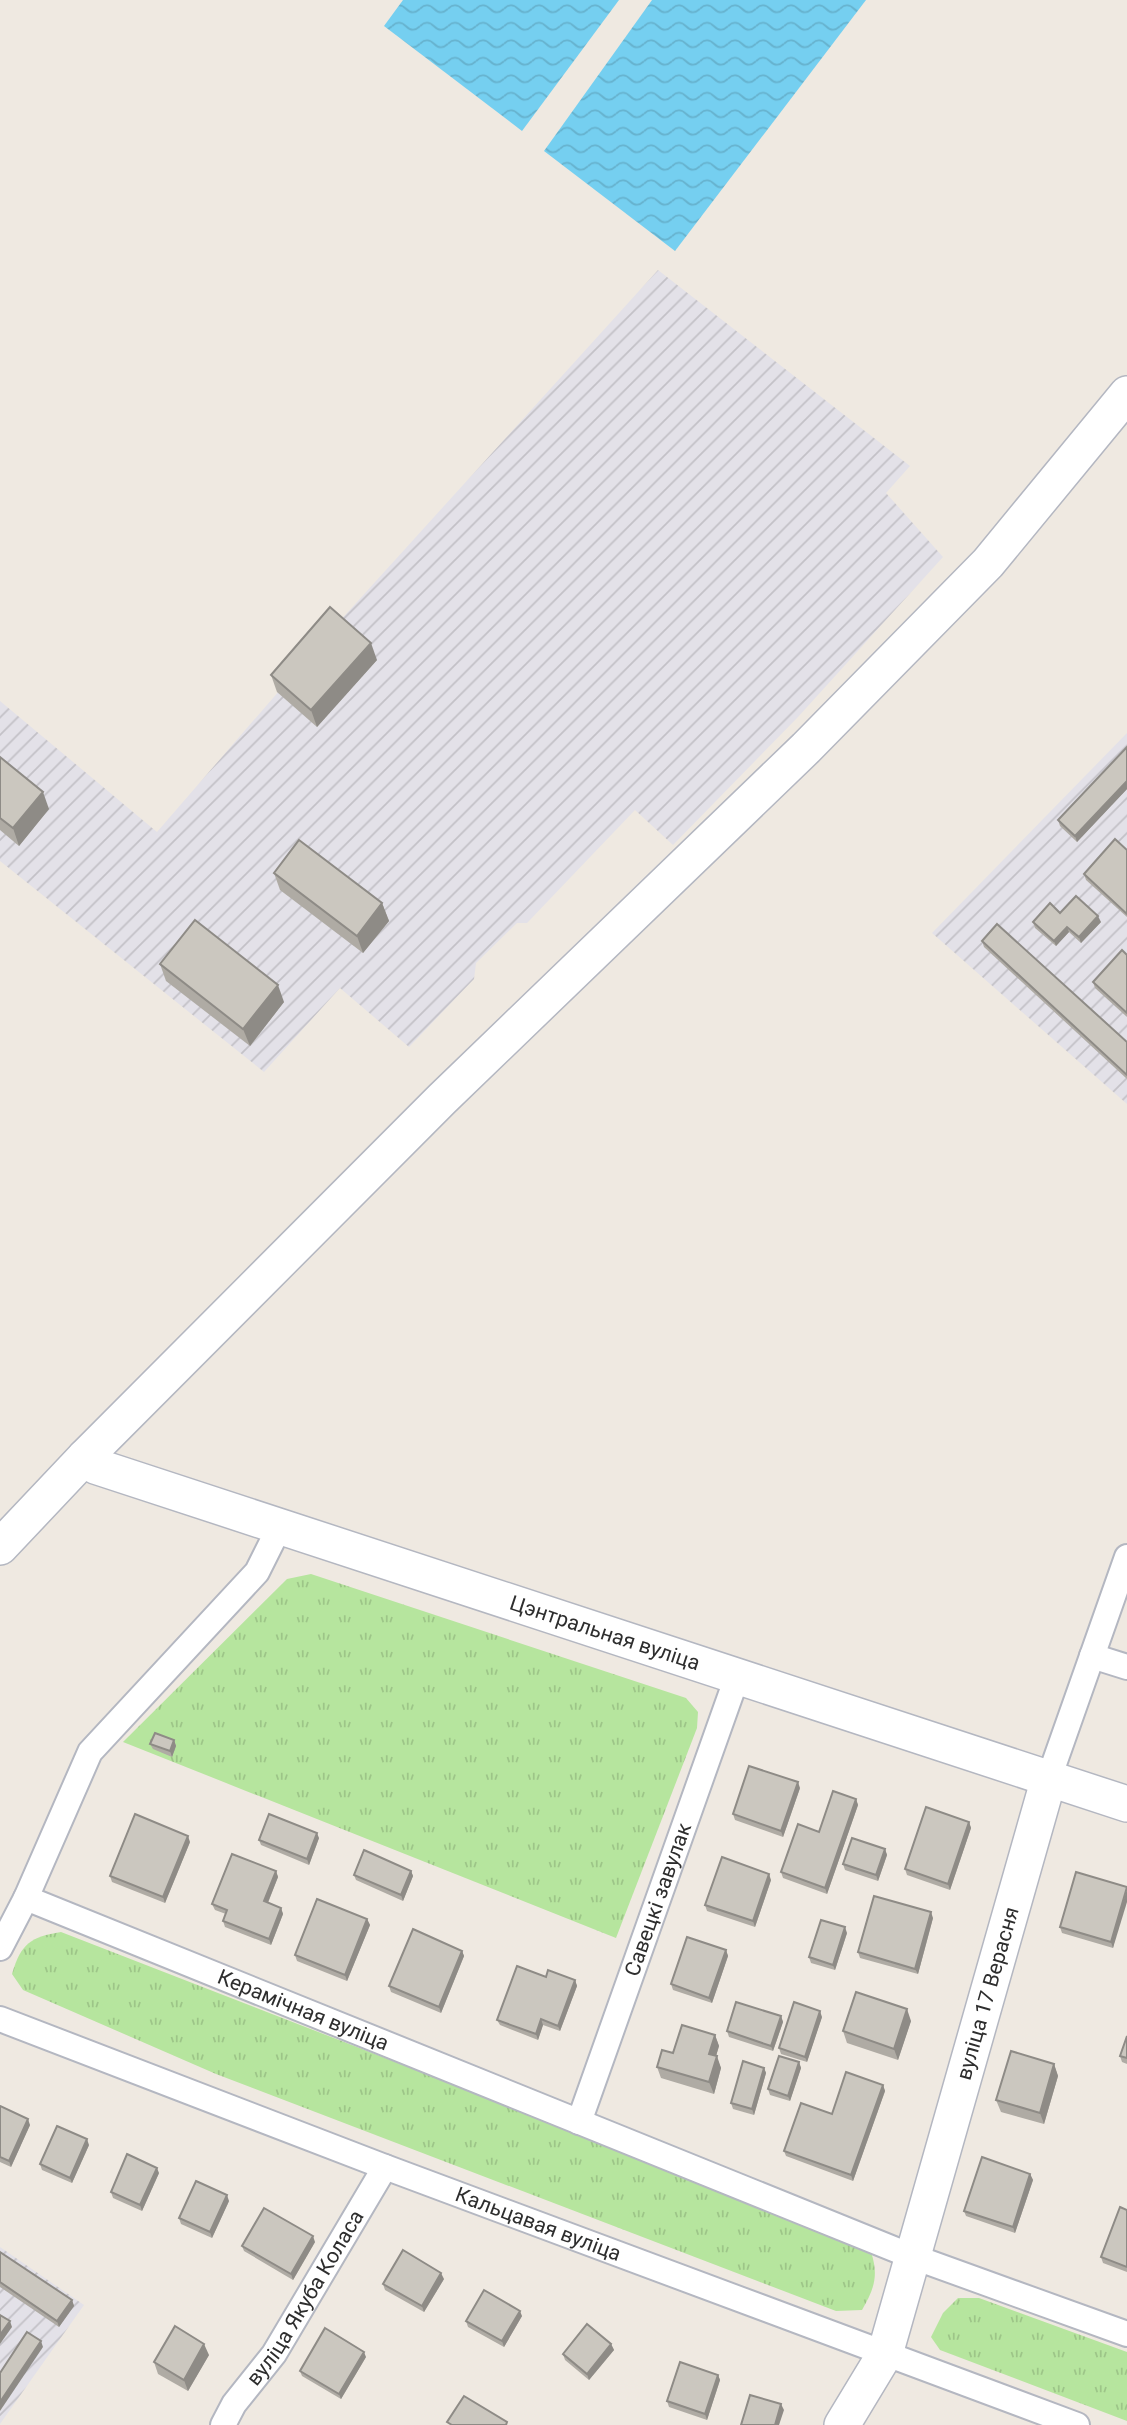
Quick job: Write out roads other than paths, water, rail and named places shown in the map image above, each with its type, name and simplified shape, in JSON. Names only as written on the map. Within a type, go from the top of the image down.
[{"type":"street","points":[[0,1547],[85,1457],[551,991],[863,690],[988,563],[1127,394]]},
{"type":"street","name":"Цэнтральная вуліца","points":[[85,1457],[95,1465],[279,1528],[1127,1804]]},
{"type":"street","points":[[0,1948],[26,1898],[90,1752],[257,1573],[279,1528]]},
{"type":"street","name":"вуліца 17 Верасня","points":[[842,2425],[885,2354],[1049,1778],[1127,1557]]},
{"type":"street","points":[[1092,1656],[1127,1667]]},
{"type":"street","name":"Савецкі завулак","points":[[579,2122],[737,1677]]},
{"type":"street","name":"Керамічная вуліца","points":[[26,1898],[911,2256],[1127,2334]]},
{"type":"street","name":"Кальцавая вуліца","points":[[0,2019],[385,2167],[1077,2425]]},
{"type":"street","name":"вуліца Якуба Коласа","points":[[222,2425],[234,2404],[274,2354],[385,2167]]},
{"type":"water","points":[[403,0],[619,0],[522,131],[384,26]]},
{"type":"water","points":[[652,0],[866,0],[675,251],[544,151]]}]
